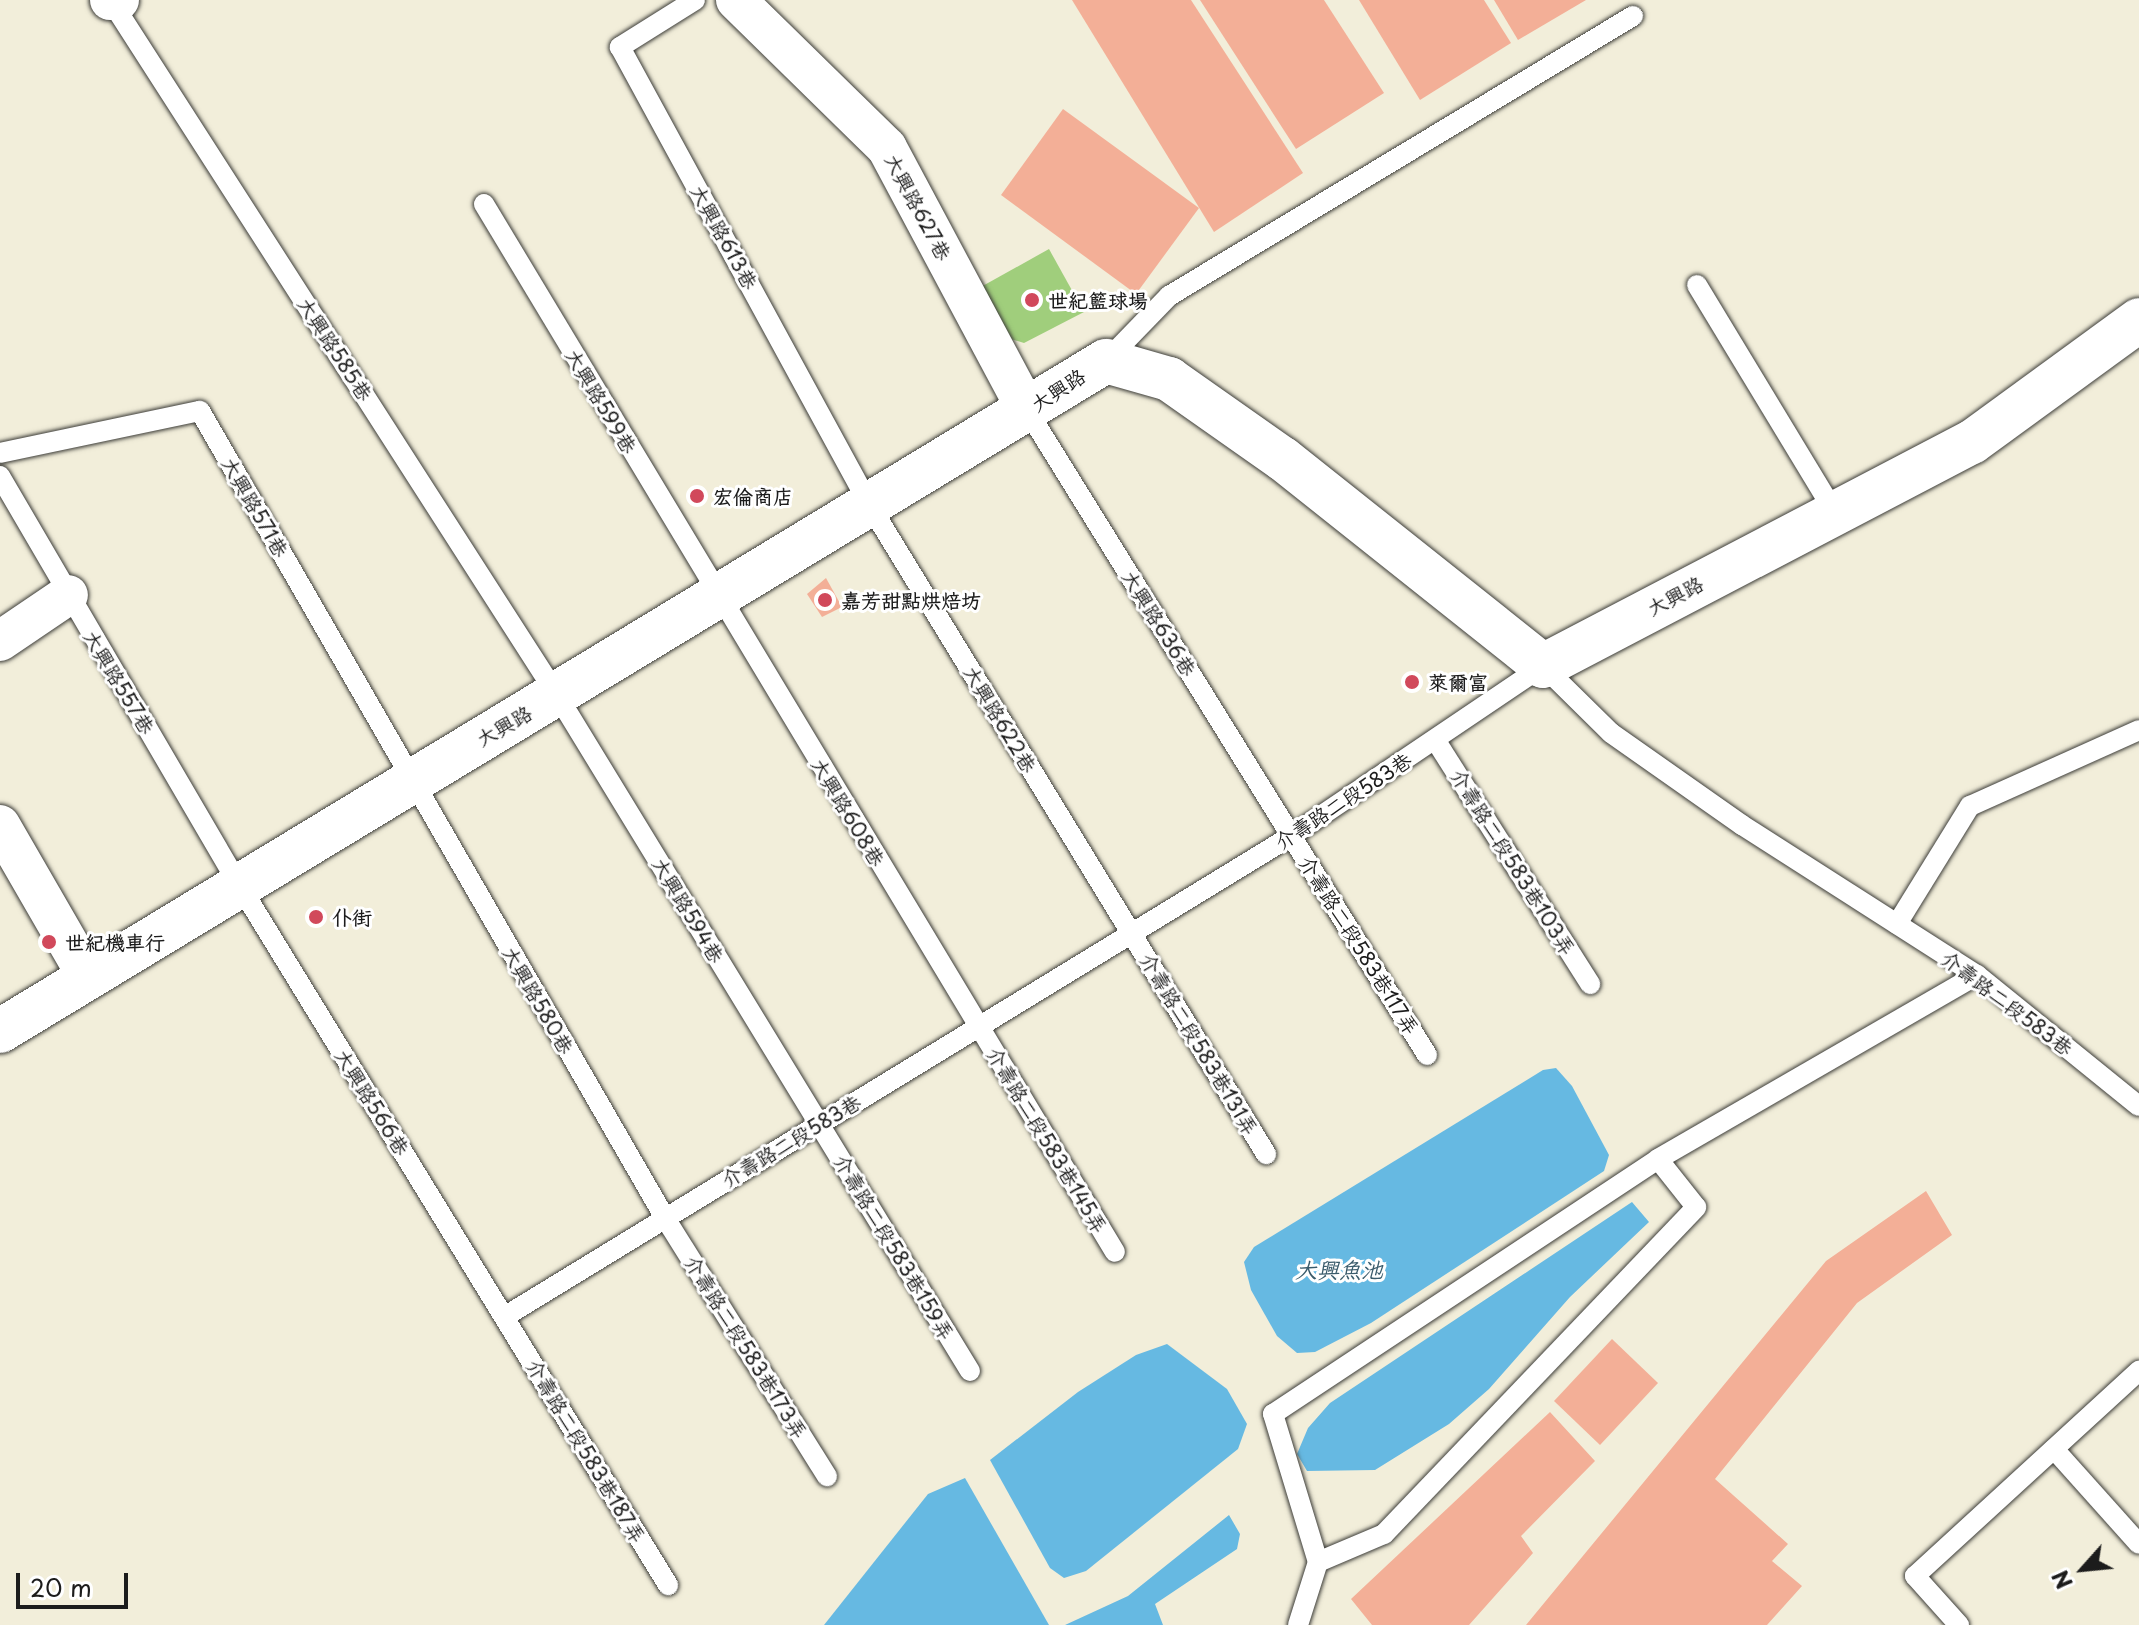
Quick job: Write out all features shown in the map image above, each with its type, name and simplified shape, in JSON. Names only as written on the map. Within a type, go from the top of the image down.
[{"type":"street","name":"大興路627巷","points":[[736,0],[887,148],[1027,410]]},
{"type":"street","name":"大興路","points":[[0,1031],[1106,361],[1169,379],[1283,459],[1543,666],[1834,511],[1972,442],[2139,320]]},
{"type":"street","points":[[0,641],[68,595]]},
{"type":"street","points":[[0,825],[89,979]]},
{"type":"lane","name":"大興路613巷","points":[[695,0],[620,47],[869,504]]},
{"type":"lane","name":"大興路585巷","points":[[114,1],[557,695]]},
{"type":"lane","points":[[1106,361],[1169,296],[1633,16]]},
{"type":"lane","name":"大興路599巷","points":[[484,204],[718,597]]},
{"type":"lane","points":[[1697,285],[1834,511]]},
{"type":"lane","name":"大興路636巷","points":[[1027,410],[1291,836]]},
{"type":"lane","name":"大興路571巷","points":[[0,453],[200,411],[411,781]]},
{"type":"lane","name":"大興路557巷","points":[[0,476],[240,886]]},
{"type":"lane","name":"大興路622巷","points":[[869,504],[1131,933]]},
{"type":"lane","name":"大興路608巷","points":[[718,597],[979,1027]]},
{"type":"lane","name":"介壽路二段583巷","points":[[504,1317],[1291,836],[1543,666],[1611,733],[1977,975],[2139,1106]]},
{"type":"lane","name":"大興路594巷","points":[[557,695],[819,1124]]},
{"type":"lane","points":[[1897,924],[1970,806],[2139,730]]},
{"type":"lane","name":"介壽路二段583巷103弄","points":[[1436,741],[1590,984]]},
{"type":"lane","name":"大興路580巷","points":[[411,781],[665,1218]]},
{"type":"lane","name":"介壽路二段583巷117弄","points":[[1291,836],[1427,1055]]},
{"type":"lane","name":"大興路566巷","points":[[240,886],[504,1317]]},
{"type":"lane","name":"介壽路二段583巷131弄","points":[[1131,933],[1266,1154]]},
{"type":"lane","points":[[1298,1625],[1318,1562],[1273,1414],[1658,1159],[1977,975]]},
{"type":"lane","name":"介壽路二段583巷145弄","points":[[979,1027],[1115,1252]]},
{"type":"lane","name":"介壽路二段583巷159弄","points":[[819,1124],[970,1371]]},
{"type":"lane","points":[[1318,1562],[1384,1534],[1696,1207],[1658,1159]]},
{"type":"lane","name":"介壽路二段583巷173弄","points":[[665,1218],[827,1476]]},
{"type":"lane","name":"介壽路二段583巷187弄","points":[[504,1317],[668,1585]]},
{"type":"lane","points":[[1959,1625],[1915,1576],[2139,1371]]},
{"type":"lane","points":[[2054,1449],[2139,1544]]},
{"type":"green space","name":"世紀籃球場","points":[[1049,249],[1084,312],[1024,343],[1011,339],[979,288]]},
{"type":"water","name":"大興魚池","points":[[1556,1068],[1572,1086],[1609,1155],[1604,1171],[1371,1323],[1315,1352],[1297,1353],[1277,1336],[1251,1290],[1244,1262],[1254,1247],[1543,1070]]},
{"type":"water","points":[[1632,1202],[1649,1222],[1570,1297],[1489,1389],[1449,1424],[1375,1470],[1307,1471],[1297,1454],[1308,1428],[1330,1403]]},
{"type":"water","points":[[1167,1344],[1227,1389],[1247,1424],[1238,1449],[1086,1571],[1064,1578],[1050,1568],[990,1460],[1078,1392],[1136,1355]]},
{"type":"water","points":[[965,1478],[1049,1625],[824,1625],[928,1494]]},
{"type":"water","points":[[1229,1515],[1240,1534],[1237,1549],[1155,1604],[1163,1625],[1065,1625],[1128,1596]]},
{"type":"building","points":[[1072,0],[1191,0],[1303,173],[1214,232]]},
{"type":"building","points":[[1200,0],[1324,0],[1384,93],[1296,149]]},
{"type":"building","points":[[1359,0],[1484,0],[1511,43],[1420,100]]},
{"type":"building","points":[[1494,0],[1586,0],[1518,40]]},
{"type":"building","points":[[1063,109],[1199,208],[1136,294],[1001,195]]},
{"type":"building","name":"嘉芳甜點烘焙坊","points":[[826,578],[842,607],[822,617],[807,594]]},
{"type":"building","points":[[1926,1191],[1952,1235],[1857,1303],[1715,1479],[1788,1544],[1772,1561],[1802,1586],[1767,1625],[1526,1625],[1826,1261]]},
{"type":"building","points":[[1612,1339],[1658,1383],[1600,1445],[1554,1401]]},
{"type":"building","points":[[1550,1412],[1595,1461],[1521,1536],[1533,1553],[1469,1625],[1372,1625],[1351,1599]]},
{"type":"place","name":"世紀籃球場","points":[[1032,300]]},
{"type":"place","name":"宏倫商店","points":[[697,496]]},
{"type":"place","name":"嘉芳甜點烘焙坊","points":[[825,600]]},
{"type":"place","name":"萊爾富","points":[[1412,682]]},
{"type":"place","name":"仆街","points":[[316,917]]},
{"type":"place","name":"世紀機車行","points":[[49,942]]}]
